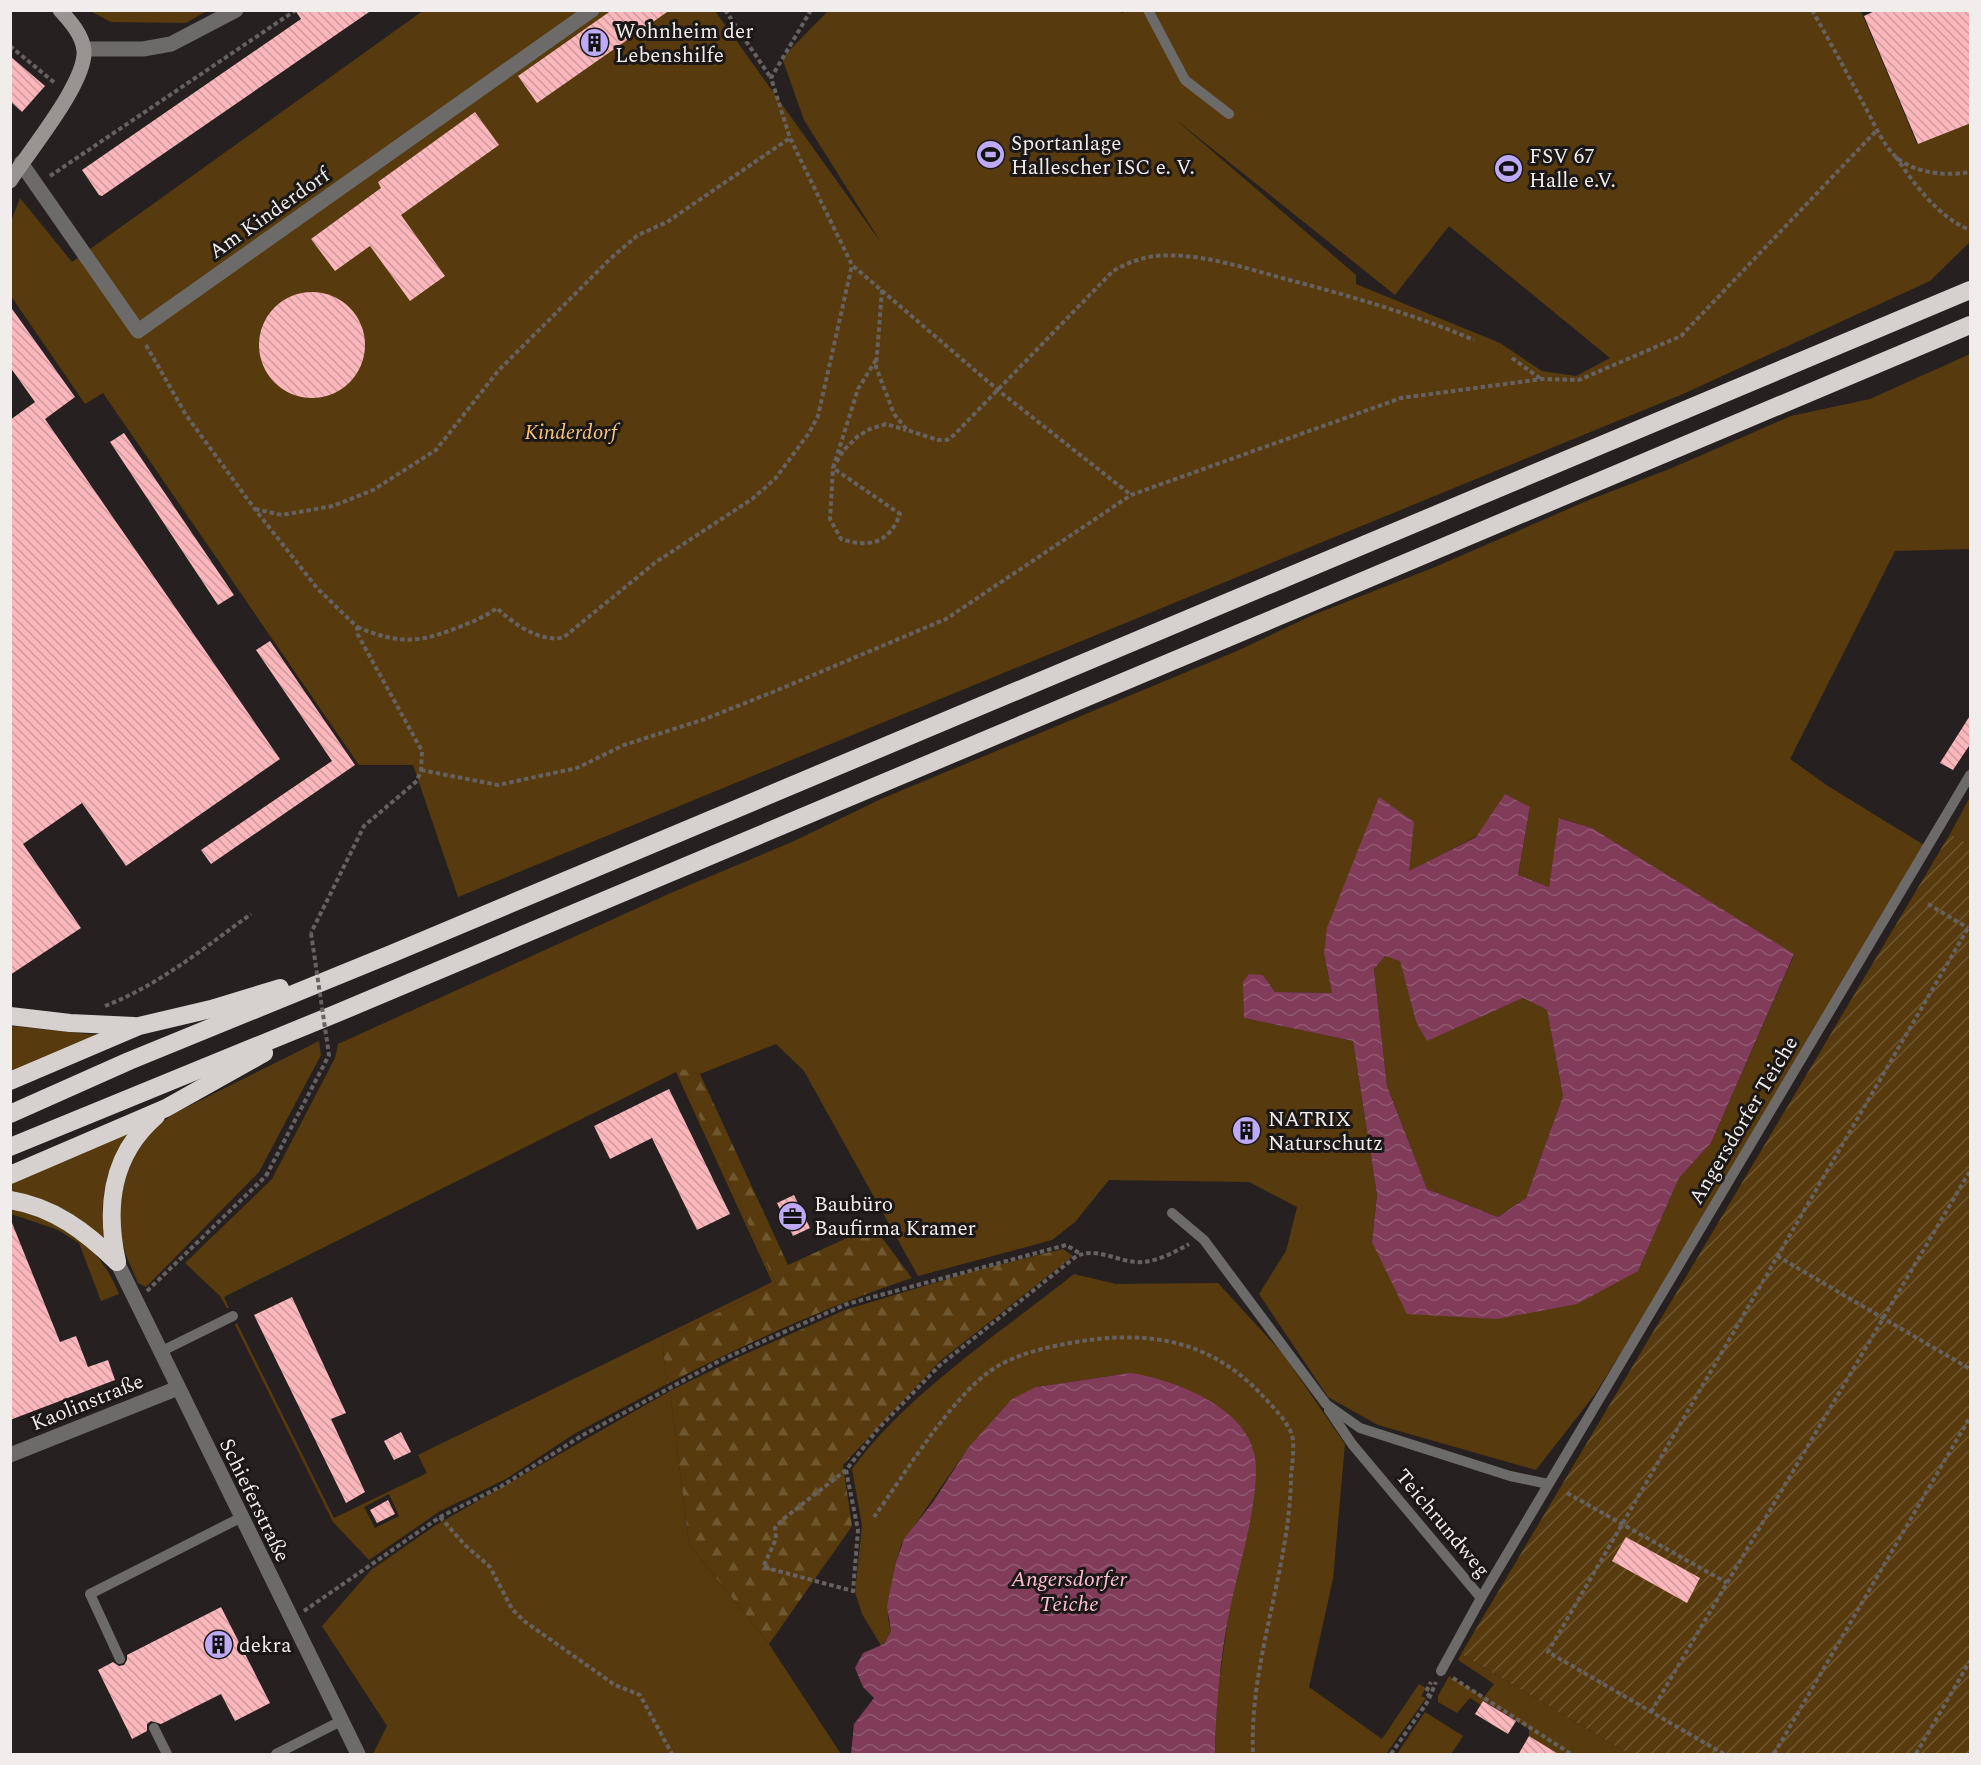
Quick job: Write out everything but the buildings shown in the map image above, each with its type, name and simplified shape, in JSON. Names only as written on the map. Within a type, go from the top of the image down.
[{"type":"highway","points":[[10,1114],[129,1061],[1971,290]]},
{"type":"highway","points":[[10,1147],[304,1028],[1971,325]]},
{"type":"highway","points":[[10,1081],[139,1026],[211,1009],[292,984],[334,976]]},
{"type":"highway","points":[[10,1016],[70,1023],[139,1026]]},
{"type":"highway","points":[[10,1175],[166,1108],[241,1068],[304,1028]]},
{"type":"highway","points":[[117,1262],[110,1221],[110,1203],[117,1170],[135,1138],[166,1108]]},
{"type":"highway","points":[[10,1200],[58,1215],[94,1241],[117,1262]]},
{"type":"street","points":[[10,181],[81,74],[84,49],[80,37],[60,10]]},
{"type":"street","points":[[84,49],[143,49],[171,44],[236,10]]},
{"type":"street","name":"Am Kinderdorf","points":[[138,331],[592,10]]},
{"type":"street","points":[[21,163],[138,331]]},
{"type":"street","name":"Schieferstraße","points":[[117,1262],[240,1518],[358,1755]]},
{"type":"street","name":"Kaolinstraße","points":[[10,1455],[178,1388]]},
{"type":"lane","points":[[1148,10],[1185,80],[1229,114]]},
{"type":"lane","name":"Angersdorfer Teiche","points":[[1481,1598],[1971,775]]},
{"type":"lane","points":[[1172,1213],[1200,1238],[1326,1404],[1360,1428],[1510,1476],[1548,1484]]},
{"type":"lane","points":[[160,1352],[233,1316]]},
{"type":"lane","name":"Teichrundweg","points":[[1326,1404],[1352,1444],[1481,1598],[1441,1671]]},
{"type":"lane","points":[[120,1659],[90,1594],[240,1518]]},
{"type":"lane","points":[[276,1755],[341,1721]]},
{"type":"lane","points":[[154,1728],[167,1755]]},
{"type":"path","points":[[32,146],[47,178],[296,10]]},
{"type":"path","points":[[725,10],[771,78],[790,138],[852,266],[999,391],[1131,495]]},
{"type":"path","points":[[771,78],[811,10]]},
{"type":"path","points":[[1812,10],[1877,130],[1908,175],[1937,207],[1971,230]]},
{"type":"path","points":[[10,46],[69,94]]},
{"type":"path","points":[[421,770],[498,785],[577,768],[624,745],[705,719],[946,619],[1131,495],[1401,398],[1542,380],[1579,380],[1681,336],[1877,130]]},
{"type":"path","points":[[254,508],[282,514],[333,506],[373,490],[435,450],[498,371],[611,258],[638,235],[667,222],[790,138]]},
{"type":"path","points":[[1896,156],[1914,167],[1934,172],[1953,175],[1971,172]]},
{"type":"path","points":[[833,468],[843,451],[858,435],[886,424],[938,440],[947,440],[999,391],[1076,306],[1112,272],[1155,256],[1220,261],[1367,301],[1432,322],[1474,340]]},
{"type":"path","points":[[138,331],[186,415],[254,508],[317,588],[357,627],[399,640],[418,641],[483,618],[497,608],[529,630],[549,640],[556,640],[564,637],[656,562],[752,499],[775,479],[809,433],[818,416],[852,266]]},
{"type":"path","points":[[882,290],[876,367],[894,414],[907,430]]},
{"type":"path","points":[[833,468],[900,514],[896,526],[884,538],[861,546],[841,539],[830,519],[833,468],[858,389],[877,358]]},
{"type":"path","points":[[1512,358],[1542,380]]},
{"type":"path","points":[[133,1298],[150,1290],[266,1176],[329,1055],[311,933],[364,826],[412,788],[421,770],[422,751],[358,635],[357,627]]},
{"type":"path","points":[[1724,1755],[1548,1652],[1969,928],[1929,904]]},
{"type":"path","points":[[100,1008],[128,997],[165,976],[251,914]]},
{"type":"path","points":[[1651,1712],[1971,1171]]},
{"type":"path","points":[[291,1620],[440,1517],[500,1487],[583,1435],[721,1360],[847,1304],[1066,1245],[1081,1254],[1108,1255],[1139,1263],[1154,1260],[1200,1238]]},
{"type":"path","points":[[846,1470],[858,1530],[853,1591],[763,1567],[776,1539],[775,1528],[846,1470],[877,1430],[939,1366],[1081,1254]]},
{"type":"path","points":[[1777,1256],[1971,1369]]},
{"type":"path","points":[[874,1517],[958,1402],[984,1376],[1012,1359],[1057,1345],[1097,1338],[1134,1336],[1184,1346],[1239,1374],[1268,1402],[1292,1436],[1291,1506],[1254,1704],[1253,1755]]},
{"type":"path","points":[[1774,1755],[1971,1417]]},
{"type":"path","points":[[1567,1494],[1727,1583]]},
{"type":"path","points":[[440,1517],[465,1545],[490,1567],[512,1609],[524,1621],[615,1685],[640,1695],[672,1755]]},
{"type":"path","points":[[1916,1755],[1971,1661]]},
{"type":"path","points":[[1391,1755],[1430,1697],[1441,1671],[1571,1755]]},
{"type":"path","points":[[1430,1697],[1426,1692],[1431,1682]]},
{"type":"green space","points":[[207,10],[186,23],[111,22],[90,11]]},
{"type":"green space","name":"Kinderdorf","points":[[424,10],[715,11],[882,244],[804,120],[782,58],[828,11],[1114,10],[1123,13],[1126,10],[1861,11],[1917,144],[1970,123],[1970,242],[1930,281],[1683,394],[458,897],[413,765],[359,765],[103,393],[85,404],[11,296],[10,224],[20,198],[72,262]],"holes":[[[1175,119],[1395,295],[1449,226],[1610,358],[1576,376],[1542,371],[1500,343],[1356,284],[1356,275]]]},
{"type":"green space","points":[[1970,354],[1970,549],[1895,551],[1790,759],[1828,786],[1924,845],[1639,1324],[1595,1394],[1536,1470],[1378,1425],[1328,1397],[1259,1294],[1286,1251],[1297,1207],[1249,1182],[1109,1180],[1075,1222],[1052,1240],[918,1276],[804,1071],[776,1044],[700,1074],[678,1069],[776,1284],[662,1340],[667,1384],[574,1434],[506,1479],[440,1511],[369,1560],[333,1522],[235,1325],[237,1323],[334,1518],[427,1473],[418,1455],[772,1282],[676,1072],[224,1297],[229,1308],[227,1308],[220,1296],[185,1263],[272,1179],[335,1058],[338,1044],[673,892],[792,842],[881,799],[1237,651],[1313,615],[1435,567],[1791,416],[1870,399]],"holes":[[[1530,808],[1518,875],[1549,887],[1560,818],[1592,828],[1794,955],[1711,1143],[1679,1178],[1638,1271],[1372,1242],[1377,1195],[1353,1041],[1244,1018],[1263,975],[1275,992],[1332,993],[1324,954],[1408,872]],[[389,1494],[399,1516],[375,1528],[364,1507]]]},
{"type":"green space","points":[[1970,797],[1970,845],[1950,834]]},
{"type":"green space","points":[[1950,834],[1970,845],[1970,1754],[1629,1754],[1461,1654]]},
{"type":"green space","points":[[1385,956],[1400,960],[1416,1022],[1427,1040],[1523,998],[1547,1010],[1563,1096],[1526,1198],[1498,1217],[1427,1189],[1387,1086],[1374,969]]},
{"type":"green space","points":[[11,1026],[99,1035],[11,1073]]},
{"type":"green space","points":[[319,1041],[321,1055],[259,1172],[146,1287],[138,1283],[125,1253],[117,1215],[130,1159],[155,1127],[175,1113]]},
{"type":"green space","points":[[677,1068],[700,1074],[788,1265],[873,1226],[912,1278],[788,1326],[667,1384],[662,1340],[776,1284]]},
{"type":"green space","points":[[127,1132],[129,1135],[109,1172],[103,1198],[105,1240],[62,1208],[37,1198],[11,1192],[10,1181]]},
{"type":"green space","points":[[11,1207],[62,1227],[76,1237],[100,1261],[119,1294],[101,1301],[79,1243],[58,1230],[11,1214]]},
{"type":"green space","points":[[1063,1249],[1073,1256],[940,1361],[843,1465],[852,1526],[769,1644],[689,1544],[670,1391],[741,1356],[845,1310],[977,1270]]},
{"type":"green space","points":[[1074,1274],[1116,1284],[1218,1283],[1283,1354],[1345,1444],[1333,1579],[1309,1687],[1382,1739],[1419,1684],[1426,1688],[1421,1696],[1426,1698],[1386,1754],[1215,1754],[1217,1695],[1229,1612],[1130,1373],[1036,1387],[968,1448],[901,1545],[896,1562],[888,1619],[891,1631],[882,1647],[862,1614],[855,1592],[862,1526],[852,1469],[875,1440],[928,1389]]},
{"type":"green space","points":[[670,1391],[689,1544],[769,1644],[841,1754],[373,1754],[387,1726],[322,1626],[371,1570],[436,1525]]},
{"type":"green space","points":[[1461,1654],[1629,1754],[1544,1754],[1548,1748],[1529,1736],[1529,1729],[1484,1701],[1481,1705],[1470,1698],[1457,1713],[1438,1702],[1438,1696],[1449,1676],[1484,1697],[1494,1684],[1458,1660]]},
{"type":"green space","points":[[1425,1712],[1463,1736],[1451,1754],[1397,1754]]},
{"type":"water","points":[[1505,794],[1530,807],[1518,875],[1549,887],[1559,818],[1592,828],[1794,954],[1711,1143],[1679,1178],[1638,1271],[1577,1304],[1497,1319],[1407,1314],[1372,1242],[1377,1195],[1353,1041],[1244,1018],[1243,982],[1249,974],[1263,975],[1275,992],[1332,993],[1324,954],[1327,928],[1379,797],[1414,822],[1409,871],[1476,837]],"holes":[[[1385,956],[1400,961],[1416,1022],[1427,1041],[1523,998],[1547,1010],[1563,1096],[1526,1198],[1498,1217],[1427,1189],[1387,1086],[1374,969]]]},
{"type":"water","name":"Angersdorfer Teiche","points":[[1130,1373],[1166,1381],[1204,1398],[1236,1422],[1248,1436],[1254,1453],[1256,1468],[1252,1508],[1221,1663],[1215,1754],[851,1754],[854,1724],[874,1698],[863,1687],[855,1668],[863,1653],[884,1644],[891,1631],[887,1606],[896,1562],[904,1539],[933,1502],[968,1448],[1012,1399],[1036,1387]]},
{"type":"place","name":"Wohnheim der Lebenshilfe","points":[[594,43]]},
{"type":"place","name":"Sportanlage Hallescher ISC e. V.","points":[[990,155]]},
{"type":"place","name":"FSV 67 Halle e.V.","points":[[1508,168]]},
{"type":"place","name":"NATRIX Naturschutz","points":[[1247,1131]]},
{"type":"place","name":"Baubüro Baufirma Kramer","points":[[793,1216]]},
{"type":"place","name":"dekra","points":[[218,1645]]}]
